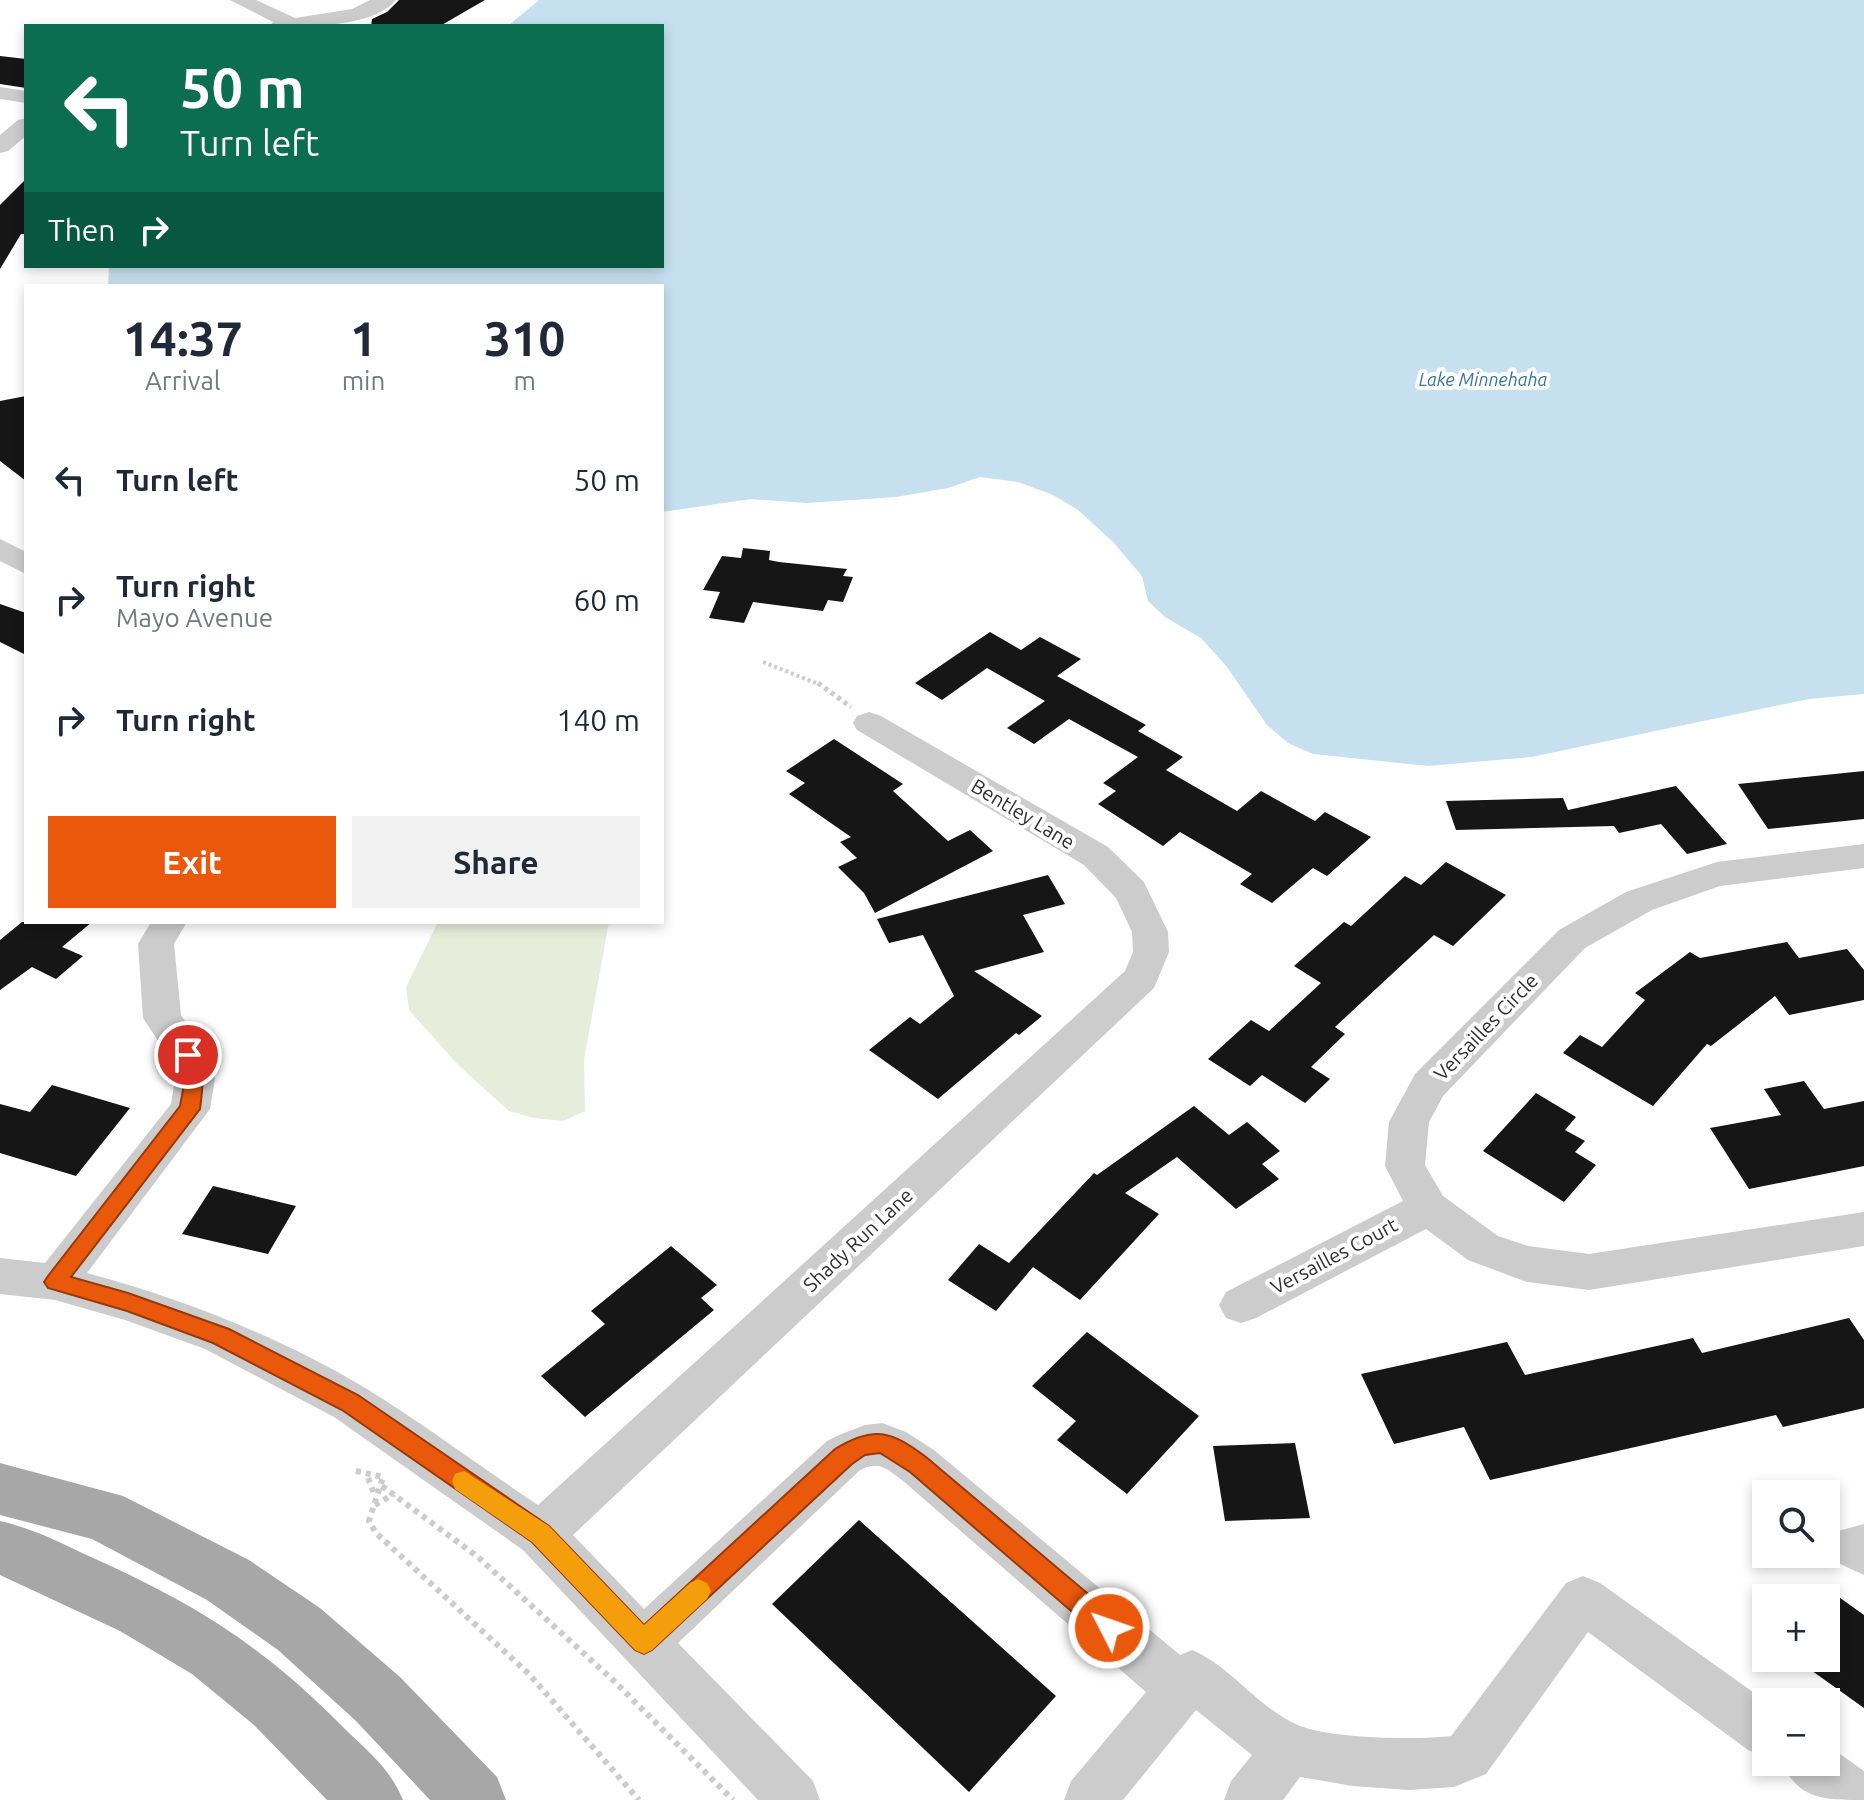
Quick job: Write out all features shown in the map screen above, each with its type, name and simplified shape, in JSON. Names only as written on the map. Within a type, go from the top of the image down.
[{"type":"main road","points":[[0,1489],[103,1515],[228,1580],[299,1629],[378,1699],[474,1800]]},
{"type":"main road","points":[[0,1548],[16,1552],[128,1603],[215,1653],[284,1712],[371,1800]]},
{"type":"street","points":[[240,0],[284,24]]},
{"type":"street","points":[[292,24],[357,14],[386,0]]},
{"type":"street","points":[[0,93],[24,97]]},
{"type":"street","points":[[0,146],[24,127]]},
{"type":"street","points":[[0,548],[24,564]]},
{"type":"street","name":"Bentley Lane","points":[[869,723],[1096,856],[1131,891],[1150,932]]},
{"type":"street","name":"Versailles Circle","points":[[1864,856],[1717,874],[1639,901],[1572,939],[1429,1085],[1409,1122],[1405,1166],[1428,1208],[1483,1248],[1527,1264],[1589,1272],[1864,1229]]},
{"type":"street","points":[[55,1282],[190,1109],[195,1079],[188,1055],[162,1018],[156,944],[168,924]]},
{"type":"street","name":"Shady Run Lane","points":[[540,1534],[1141,978],[1151,952],[1150,932]]},
{"type":"street","name":"Versailles Court","points":[[1241,1305],[1428,1208]]},
{"type":"street","points":[[0,1276],[55,1282],[128,1302],[221,1336],[350,1403],[540,1534],[794,1800]]},
{"type":"street","points":[[644,1642],[843,1456],[861,1445],[881,1442],[897,1449],[918,1465],[1181,1689]]},
{"type":"street","points":[[1864,1546],[1855,1547],[1864,1553]]},
{"type":"street","points":[[1090,1800],[1192,1675],[1290,1748],[1402,1765],[1440,1765],[1461,1761],[1468,1756],[1583,1599],[1752,1722]]},
{"type":"street","points":[[1250,1800],[1290,1748]]},
{"type":"street","points":[[1827,1776],[1860,1800]]},
{"type":"path","points":[[763,662],[836,694],[869,723]]},
{"type":"path","points":[[356,1471],[381,1475],[382,1486],[372,1509]]},
{"type":"path","points":[[368,1478],[374,1489],[369,1521],[376,1533],[529,1674],[639,1800]]},
{"type":"path","points":[[382,1486],[478,1557],[613,1680],[733,1800]]},
{"type":"path","points":[[372,1509],[379,1501],[394,1494]]},
{"type":"green space","points":[[437,924],[609,924],[584,1060],[585,1111],[563,1121],[509,1111],[458,1065],[409,1010],[406,987]]},
{"type":"water","name":"Lake Minnehaha","points":[[539,0],[1864,0],[1864,694],[1809,699],[1531,757],[1428,766],[1313,754],[1288,743],[1267,725],[1227,667],[1201,638],[1165,617],[1148,601],[1142,576],[1113,542],[1078,510],[1053,495],[1018,482],[980,477],[948,488],[896,497],[807,503],[751,499],[664,512],[664,284],[108,284],[109,268],[664,268],[664,24],[510,24]]},
{"type":"building","points":[[399,0],[485,0],[443,24],[371,24],[372,19],[387,12]]},
{"type":"building","points":[[0,56],[24,59],[24,88],[0,84]]},
{"type":"building","points":[[24,181],[24,234],[21,234],[0,269],[0,205]]},
{"type":"building","points":[[24,396],[24,479],[0,461],[0,401]]},
{"type":"building","points":[[743,548],[770,551],[769,560],[847,569],[843,576],[853,577],[843,602],[828,600],[823,611],[753,602],[744,623],[709,618],[720,592],[703,590],[722,556],[741,558]]},
{"type":"building","points":[[0,604],[24,612],[24,654],[0,642]]},
{"type":"building","points":[[990,632],[1021,650],[1040,637],[1081,659],[1057,676],[1146,725],[1138,731],[1183,757],[1166,770],[1237,811],[1261,791],[1315,821],[1325,812],[1371,837],[1327,876],[1313,868],[1272,903],[1240,884],[1252,874],[1180,832],[1163,846],[1098,804],[1116,791],[1103,783],[1138,757],[1069,719],[1034,744],[1007,728],[1045,701],[987,668],[942,700],[915,683]]},
{"type":"building","points":[[834,739],[903,784],[893,791],[948,841],[970,830],[993,851],[875,913],[864,893],[838,867],[857,858],[840,842],[851,837],[789,794],[805,783],[786,771]]},
{"type":"building","points":[[1864,771],[1864,819],[1768,829],[1738,784]]},
{"type":"building","points":[[1676,786],[1727,844],[1687,854],[1661,824],[1619,833],[1614,826],[1456,830],[1446,801],[1563,798],[1568,810]]},
{"type":"building","points":[[1446,862],[1506,895],[1453,946],[1434,935],[1335,1027],[1345,1034],[1311,1067],[1330,1079],[1305,1103],[1262,1075],[1250,1086],[1208,1059],[1251,1020],[1269,1031],[1321,983],[1294,966],[1344,922],[1351,926],[1405,876],[1421,885]]},
{"type":"building","points":[[1048,875],[1065,904],[1023,915],[1044,952],[974,971],[1042,1016],[1019,1035],[1016,1033],[938,1099],[869,1050],[910,1017],[920,1024],[954,996],[923,935],[889,943],[877,919]]},
{"type":"building","points":[[22,922],[90,924],[62,947],[83,956],[56,979],[32,967],[0,990],[0,940]]},
{"type":"building","points":[[1787,942],[1799,958],[1847,949],[1864,970],[1864,1000],[1789,1015],[1775,996],[1711,1046],[1707,1044],[1653,1106],[1563,1053],[1580,1035],[1602,1047],[1645,1000],[1635,993],[1690,952],[1700,958]]},
{"type":"building","points":[[1804,1081],[1824,1109],[1864,1101],[1864,1166],[1749,1189],[1710,1128],[1781,1115],[1764,1089]]},
{"type":"building","points":[[52,1085],[130,1108],[76,1176],[0,1153],[0,1104],[30,1112]]},
{"type":"building","points":[[1536,1093],[1576,1117],[1565,1130],[1585,1141],[1575,1152],[1596,1165],[1564,1202],[1483,1151]]},
{"type":"building","points":[[1194,1106],[1229,1135],[1247,1122],[1280,1151],[1262,1164],[1279,1179],[1236,1209],[1177,1157],[1125,1193],[1159,1214],[1080,1300],[1033,1267],[996,1311],[948,1280],[979,1244],[1009,1263],[1094,1173],[1097,1175]]},
{"type":"building","points":[[213,1186],[296,1206],[268,1254],[182,1234]]},
{"type":"building","points":[[671,1246],[717,1285],[701,1298],[714,1310],[585,1417],[541,1376],[605,1324],[591,1311]]},
{"type":"building","points":[[1849,1318],[1864,1340],[1864,1408],[1783,1427],[1776,1415],[1490,1480],[1464,1427],[1394,1444],[1361,1374],[1507,1342],[1525,1375],[1693,1338],[1702,1353]]},
{"type":"building","points":[[1087,1332],[1199,1416],[1127,1494],[1057,1440],[1076,1421],[1032,1386]]},
{"type":"building","points":[[1295,1443],[1310,1518],[1225,1521],[1213,1446]]},
{"type":"building","points":[[859,1520],[1056,1696],[969,1792],[772,1604]]},
{"type":"building","points":[[1840,1598],[1864,1615],[1864,1708],[1814,1672],[1840,1672]]},
{"type":"slow traffic","points":[[464,1481],[540,1534],[644,1642],[698,1591]]},
{"type":"route","points":[[188,1055],[195,1079],[190,1109],[55,1282],[128,1302],[221,1336],[350,1403],[540,1534],[644,1642],[843,1456],[861,1445],[881,1442],[897,1449],[918,1465],[1109,1628]]}]
